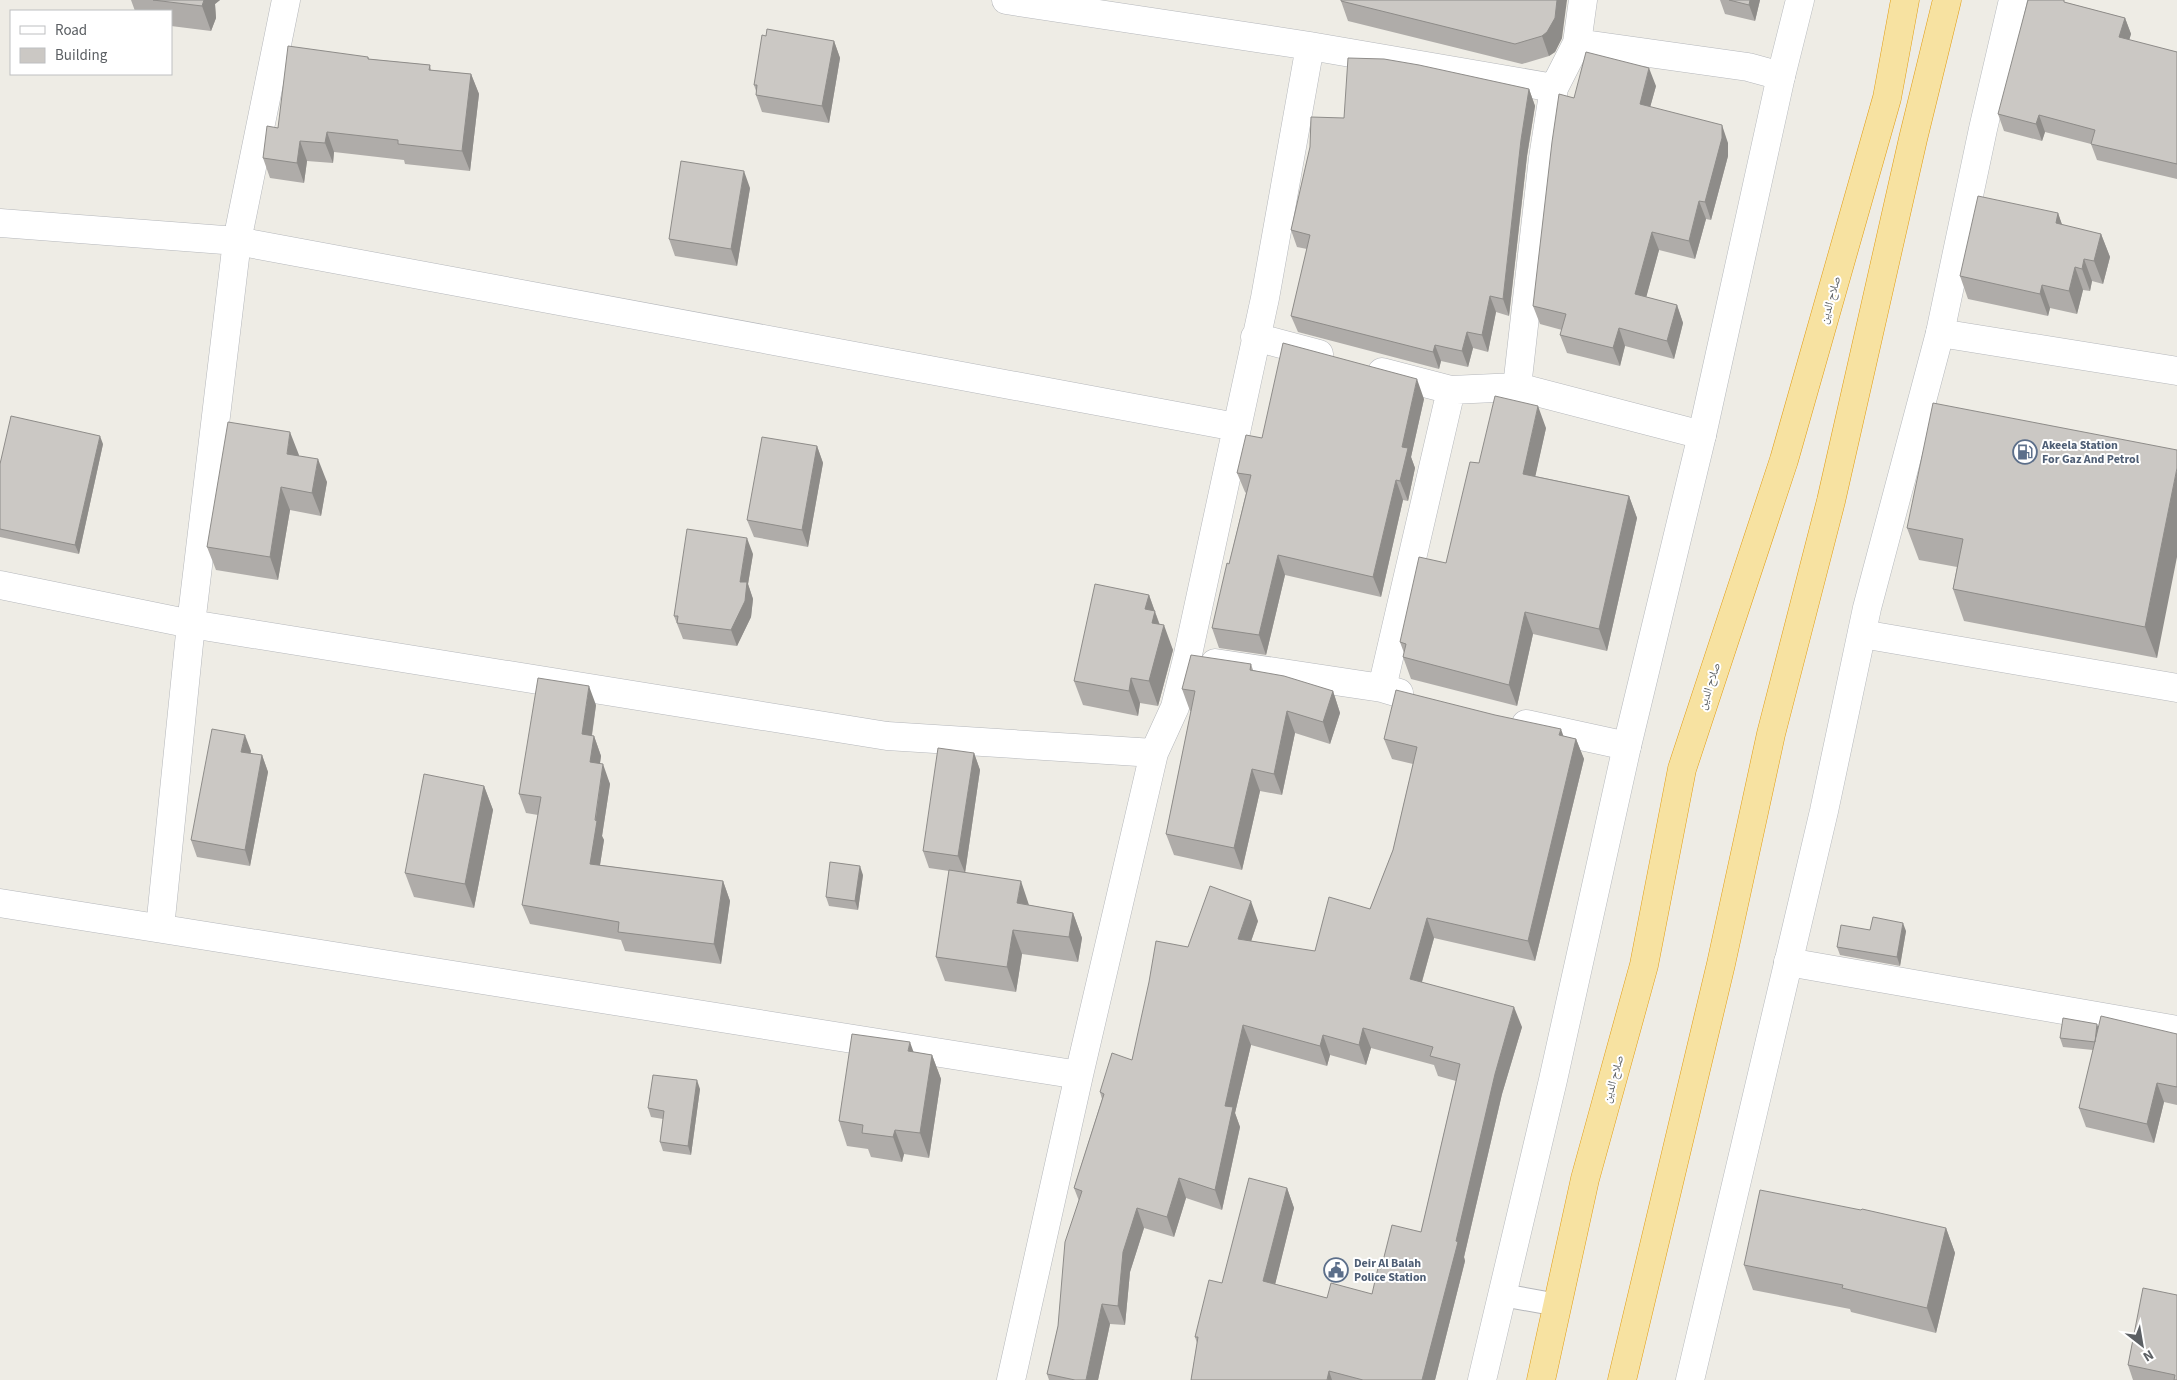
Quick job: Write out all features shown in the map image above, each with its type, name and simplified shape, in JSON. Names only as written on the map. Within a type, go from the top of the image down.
[{"type":"highway","name":"صلاح الدين","points":[[1541,1380],[1585,1179],[1644,965],[1682,769],[1784,460],[1887,98],[1905,0]]},
{"type":"highway","points":[[1622,1380],[1721,964],[1771,734],[1831,501],[1911,148],[1947,0]]},
{"type":"street","points":[[160,928],[191,624],[237,241],[286,0]]},
{"type":"street","points":[[1006,0],[1310,46],[1554,88]]},
{"type":"street","points":[[1517,387],[1554,88],[1577,43],[1583,0]]},
{"type":"street","points":[[1482,1380],[1553,1080],[1627,746],[1702,435],[1781,76],[1800,0]]},
{"type":"street","points":[[1690,1380],[1824,811],[1867,608],[1940,333],[1983,129],[2013,0]]},
{"type":"street","points":[[1577,43],[1748,67],[1781,76]]},
{"type":"street","points":[[1011,1380],[1079,1075],[1154,753],[1175,707],[1187,659],[1255,337],[1265,298],[1310,46]]},
{"type":"street","points":[[0,222],[237,241],[1236,427]]},
{"type":"street","points":[[1940,333],[2177,371]]},
{"type":"street","points":[[1255,337],[1451,390],[1517,387],[1702,435]]},
{"type":"street","points":[[1382,688],[1451,390]]},
{"type":"street","points":[[0,585],[191,624],[887,736],[1154,753]]},
{"type":"street","points":[[1862,634],[2177,688]]},
{"type":"street","points":[[1187,659],[1382,688],[1420,698]]},
{"type":"street","points":[[1506,720],[1627,746]]},
{"type":"street","points":[[0,903],[1079,1075]]},
{"type":"street","points":[[1788,962],[2177,1030]]},
{"type":"lane","points":[[1502,1295],[1558,1305]]},
{"type":"building","points":[[153,0],[204,0],[202,6]]},
{"type":"building","points":[[1341,0],[1557,0],[1555,18],[1547,32],[1542,36],[1515,44]]},
{"type":"building","points":[[1729,0],[1750,0],[1749,5]]},
{"type":"building","points":[[2028,0],[2064,0],[2064,2],[2125,18],[2119,37],[2177,52],[2177,164],[2091,144],[2095,130],[2039,115],[2036,124],[1998,114]]},
{"type":"building","points":[[767,29],[834,41],[822,106],[756,95],[757,85],[754,85],[762,35],[766,36]]},
{"type":"building","points":[[288,46],[368,57],[368,59],[430,65],[429,70],[471,74],[462,151],[398,144],[398,140],[327,132],[325,143],[300,141],[297,163],[263,158],[267,126],[278,128]]},
{"type":"building","points":[[1586,52],[1649,68],[1640,104],[1722,125],[1722,138],[1705,202],[1699,201],[1689,241],[1652,232],[1635,294],[1677,305],[1667,341],[1619,328],[1613,348],[1560,335],[1566,314],[1533,306],[1559,94],[1574,98]]},
{"type":"building","points":[[1348,58],[1384,59],[1529,89],[1521,140],[1503,299],[1490,296],[1482,335],[1467,332],[1462,351],[1435,345],[1433,352],[1291,316],[1310,235],[1291,230],[1310,147],[1311,117],[1344,118]]},
{"type":"building","points":[[681,161],[744,171],[731,249],[669,239]]},
{"type":"building","points":[[1978,196],[2058,213],[2056,223],[2101,234],[2094,261],[2084,259],[2082,269],[2075,267],[2069,291],[2042,285],[2040,294],[1960,276]]},
{"type":"building","points":[[1283,343],[1417,379],[1402,447],[1408,448],[1400,481],[1396,480],[1373,577],[1278,555],[1259,635],[1212,628],[1227,563],[1229,564],[1251,475],[1237,473],[1246,435],[1262,438]]},
{"type":"building","points":[[1495,396],[1538,406],[1523,474],[1629,496],[1599,629],[1525,612],[1509,685],[1403,657],[1406,644],[1400,642],[1419,557],[1446,563],[1470,462],[1479,463]]},
{"type":"building","points":[[1933,403],[2177,450],[2177,468],[2145,627],[1953,589],[1963,539],[1907,528]]},
{"type":"building","points":[[11,416],[100,436],[75,545],[0,529],[0,464]]},
{"type":"building","points":[[228,422],[290,432],[287,454],[318,459],[312,493],[281,487],[270,557],[207,547]]},
{"type":"building","points":[[762,437],[817,446],[802,530],[747,520]]},
{"type":"building","points":[[687,529],[747,538],[740,582],[747,582],[745,601],[731,630],[677,623],[678,616],[674,616]]},
{"type":"building","points":[[1095,584],[1149,595],[1145,609],[1155,611],[1152,623],[1164,625],[1149,681],[1131,678],[1129,691],[1074,681]]},
{"type":"building","points":[[1191,655],[1251,664],[1250,670],[1284,676],[1333,691],[1323,722],[1287,711],[1274,774],[1252,769],[1234,848],[1166,834],[1195,691],[1182,689]]},
{"type":"building","points":[[538,678],[589,686],[582,734],[594,736],[590,762],[603,764],[590,864],[723,881],[714,944],[618,932],[619,922],[522,905],[541,797],[519,794]]},
{"type":"building","points":[[1396,690],[1495,715],[1561,729],[1559,735],[1576,739],[1528,941],[1427,918],[1410,979],[1514,1007],[1495,1074],[1456,1241],[1458,1242],[1422,1380],[1363,1380],[1329,1371],[1327,1380],[1191,1380],[1198,1337],[1195,1337],[1209,1280],[1222,1283],[1249,1178],[1287,1188],[1263,1281],[1327,1298],[1331,1283],[1372,1294],[1378,1268],[1381,1269],[1392,1225],[1421,1232],[1460,1064],[1430,1056],[1433,1047],[1363,1028],[1359,1045],[1323,1035],[1320,1046],[1243,1025],[1225,1106],[1233,1107],[1215,1190],[1179,1178],[1167,1217],[1137,1208],[1123,1252],[1118,1306],[1102,1304],[1086,1380],[1075,1380],[1047,1374],[1058,1326],[1065,1242],[1082,1191],[1074,1188],[1104,1094],[1100,1092],[1112,1053],[1132,1060],[1156,941],[1188,947],[1210,886],[1251,901],[1238,939],[1315,951],[1329,897],[1370,909],[1393,850],[1417,747],[1384,739]]},
{"type":"building","points":[[212,729],[245,735],[241,752],[262,755],[245,850],[191,840]]},
{"type":"building","points":[[938,748],[974,753],[958,856],[923,851]]},
{"type":"building","points":[[424,774],[484,786],[465,884],[405,873]]},
{"type":"building","points":[[830,862],[860,866],[855,901],[826,897]]},
{"type":"building","points":[[949,870],[1021,881],[1017,903],[1073,913],[1069,937],[1013,930],[1007,967],[936,957]]},
{"type":"building","points":[[1873,917],[1903,923],[1897,957],[1837,947],[1841,925],[1870,930]]},
{"type":"building","points":[[2101,1016],[2177,1034],[2177,1087],[2157,1083],[2147,1124],[2079,1108]]},
{"type":"building","points":[[2063,1018],[2097,1024],[2095,1042],[2060,1038]]},
{"type":"building","points":[[852,1034],[910,1042],[908,1051],[932,1055],[920,1133],[895,1130],[893,1137],[862,1133],[863,1125],[839,1121]]},
{"type":"building","points":[[653,1075],[697,1080],[688,1146],[660,1142],[664,1111],[648,1108]]},
{"type":"building","points":[[1760,1190],[1862,1209],[1946,1228],[1927,1308],[1842,1288],[1843,1285],[1744,1265]]},
{"type":"building","points":[[2143,1288],[2177,1295],[2177,1380],[2174,1380],[2175,1375],[2128,1365]]},
{"type":"place","name":"Akeela Station For Gaz And Petrol","points":[[2025,452]]},
{"type":"place","name":"Deir Al Balah Police Station","points":[[1336,1270]]}]
